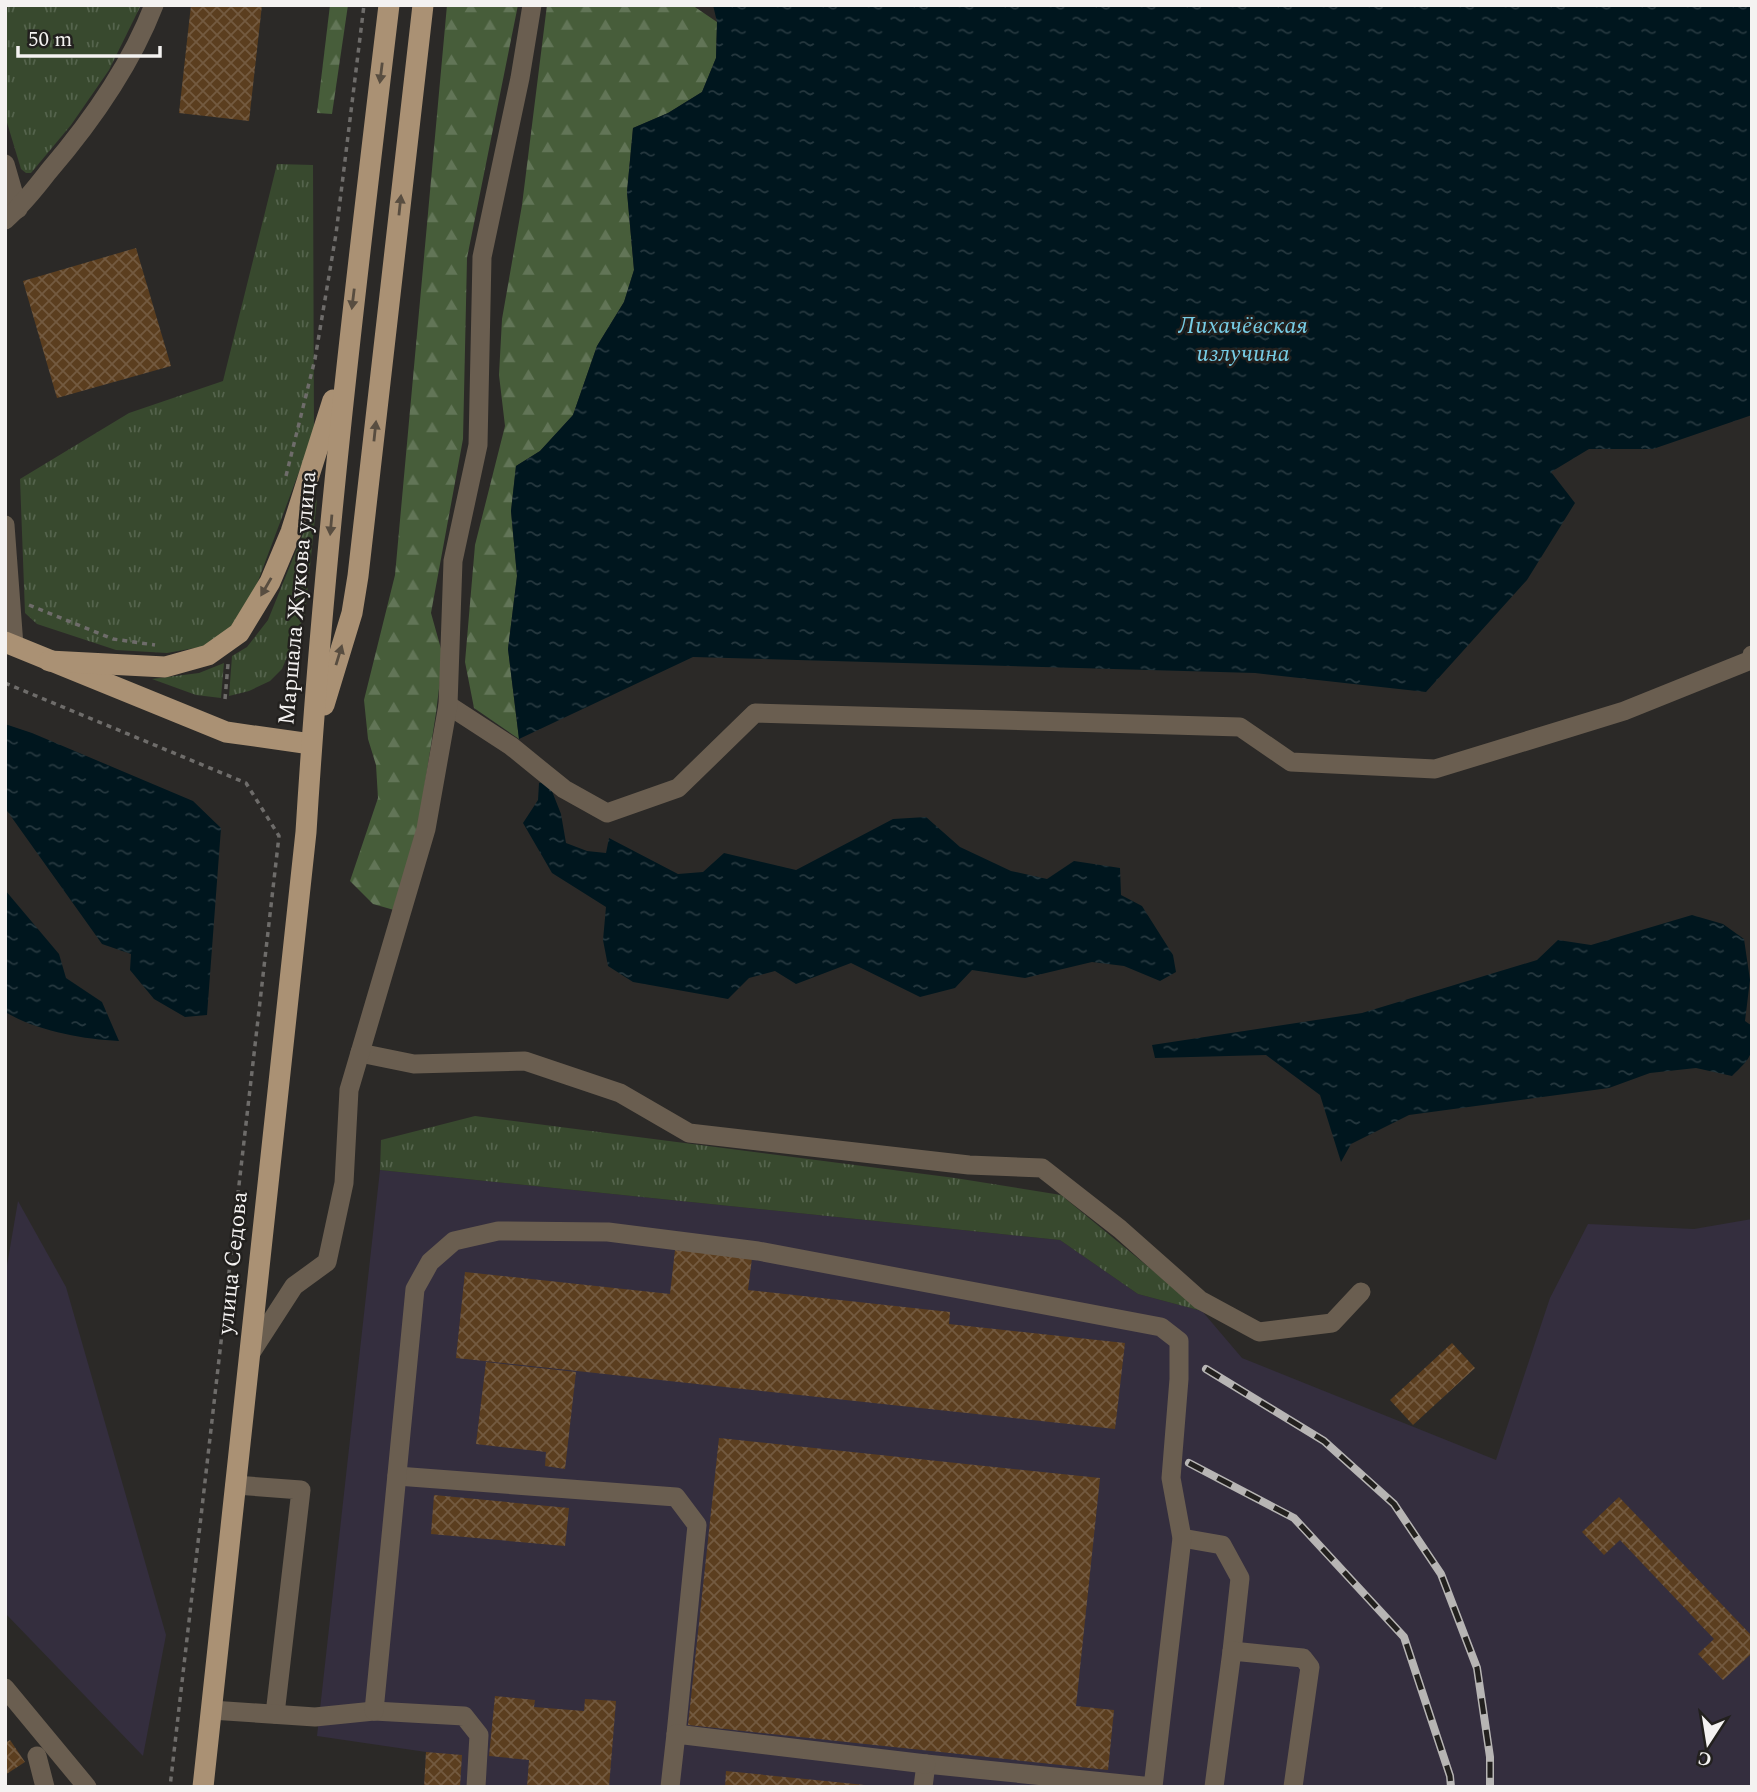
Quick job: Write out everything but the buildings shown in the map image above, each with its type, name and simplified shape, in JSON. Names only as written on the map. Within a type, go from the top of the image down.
[{"type":"main road","name":"Маршала Жукова улица","points":[[312,744],[346,362],[389,5]]},
{"type":"main road","name":"Маршала Жукова улица","points":[[312,744],[352,613],[358,576],[423,5]]},
{"type":"main road","points":[[48,661],[165,667],[208,655],[239,633],[270,582],[291,532],[346,362]]},
{"type":"main road","points":[[10,644],[226,732],[312,744]]},
{"type":"main road","name":"улица Седова","points":[[203,1787],[306,832],[312,744]]},
{"type":"street","points":[[11,214],[76,139],[102,103],[125,67],[154,5]]},
{"type":"street","points":[[250,1354],[294,1286],[327,1262],[344,1182],[349,1090],[425,829],[448,705],[453,561],[478,445],[482,257],[520,78],[532,5]]},
{"type":"street","points":[[5,164],[11,214]]},
{"type":"street","points":[[5,525],[11,598],[10,644]]},
{"type":"street","points":[[448,705],[511,746],[564,789],[607,813],[678,788],[755,713],[1240,727],[1291,762],[1435,769],[1624,711],[1752,658]]},
{"type":"street","points":[[360,1053],[414,1063],[525,1061],[620,1093],[689,1133],[969,1165],[1042,1168],[1121,1229],[1200,1300],[1259,1332],[1332,1322],[1361,1292]]},
{"type":"street","points":[[374,1711],[415,1289],[430,1262],[454,1241],[498,1231],[608,1232],[758,1251],[1161,1327],[1179,1340],[1179,1379],[1171,1478],[1182,1538],[1154,1787],[926,1764],[676,1734]]},
{"type":"street","points":[[397,1476],[676,1497],[697,1525],[670,1787]]},
{"type":"street","points":[[235,1485],[301,1490],[275,1714]]},
{"type":"street","points":[[1182,1538],[1222,1545],[1240,1578],[1214,1787]]},
{"type":"street","points":[[1232,1651],[1303,1658],[1310,1667],[1293,1787]]},
{"type":"street","points":[[5,1688],[38,1754],[46,1787]]},
{"type":"street","points":[[211,1710],[315,1717],[374,1711],[464,1716],[479,1735],[476,1787]]},
{"type":"street","points":[[38,1754],[87,1787]]},
{"type":"street","points":[[923,1787],[926,1764]]},
{"type":"path","points":[[286,476],[315,359],[364,5]]},
{"type":"path","points":[[11,598],[113,639],[158,645]]},
{"type":"path","points":[[225,699],[229,658]]},
{"type":"path","points":[[5,683],[246,783],[279,836],[170,1787]]},
{"type":"shaded area","points":[[380,1170],[1060,1240],[1138,1294],[1202,1311],[1242,1358],[1496,1460],[1550,1298],[1588,1224],[1694,1229],[1752,1219],[1752,1787],[424,1787],[426,1752],[317,1736]]},
{"type":"shaded area","points":[[18,1201],[66,1287],[166,1635],[143,1756],[5,1613],[5,1277]]},
{"type":"green space","points":[[5,5],[141,5],[109,70],[71,125],[31,173],[21,169],[5,116]]},
{"type":"green space","points":[[330,5],[348,5],[332,114],[317,113]]},
{"type":"green space","points":[[447,5],[518,5],[467,258],[463,439],[431,613],[443,656],[418,828],[394,910],[373,904],[350,881],[378,798],[376,765],[368,739],[364,700],[395,575]]},
{"type":"green space","points":[[547,5],[692,5],[717,22],[716,58],[702,92],[668,113],[633,128],[627,192],[634,270],[624,302],[597,346],[573,415],[540,451],[516,466],[511,511],[517,576],[508,649],[519,739],[474,708],[465,662],[475,545],[505,426],[499,375],[502,319],[522,205]]},
{"type":"green space","points":[[277,164],[313,165],[314,432],[246,613],[236,624],[206,646],[167,653],[116,650],[37,624],[25,613],[20,479],[129,413],[223,381]]},
{"type":"green space","points":[[317,499],[305,614],[282,669],[270,681],[249,691],[229,696],[232,656],[247,647],[268,620]]},
{"type":"green space","points":[[224,663],[221,698],[196,695],[152,679],[199,673]]},
{"type":"green space","points":[[475,1116],[955,1178],[1061,1195],[1202,1311],[1138,1294],[1060,1240],[380,1170],[381,1140]]},
{"type":"water","name":"Лихачёвская излучина","points":[[713,5],[1752,5],[1752,415],[1653,449],[1589,449],[1551,472],[1575,503],[1527,580],[1426,692],[1255,673],[693,657],[519,739],[508,649],[517,576],[511,511],[516,466],[540,451],[573,415],[597,346],[624,302],[634,270],[627,192],[633,128],[668,113],[702,92],[716,58],[717,22]]},
{"type":"water","points":[[5,724],[193,801],[221,828],[207,1015],[185,1017],[154,999],[130,970],[131,954],[102,944],[5,808]]},
{"type":"water","points":[[548,781],[561,814],[566,843],[587,851],[606,853],[609,838],[678,874],[703,872],[724,853],[796,870],[893,819],[926,817],[960,847],[1011,871],[1047,879],[1074,861],[1120,868],[1121,895],[1142,906],[1173,955],[1176,972],[1160,981],[1124,966],[1092,962],[1025,978],[972,970],[955,988],[920,997],[851,963],[796,984],[775,971],[749,978],[728,999],[633,982],[608,966],[603,940],[606,907],[552,873],[523,823],[538,800],[539,783]]},
{"type":"water","points":[[5,890],[59,954],[66,978],[102,1002],[119,1041],[60,1033],[5,1012]]},
{"type":"water","points":[[1692,915],[1723,924],[1744,939],[1750,980],[1745,1021],[1752,1026],[1751,1049],[1748,1059],[1732,1076],[1696,1068],[1650,1073],[1609,1088],[1409,1115],[1351,1144],[1341,1162],[1320,1095],[1266,1055],[1155,1058],[1152,1045],[1362,1013],[1537,960],[1558,940],[1591,945]]},
{"type":"railway","points":[[1206,1369],[1324,1441],[1394,1504],[1441,1574],[1477,1668],[1490,1757],[1490,1787]]},
{"type":"railway","points":[[1189,1463],[1294,1518],[1404,1637],[1450,1776],[1451,1787]]}]
